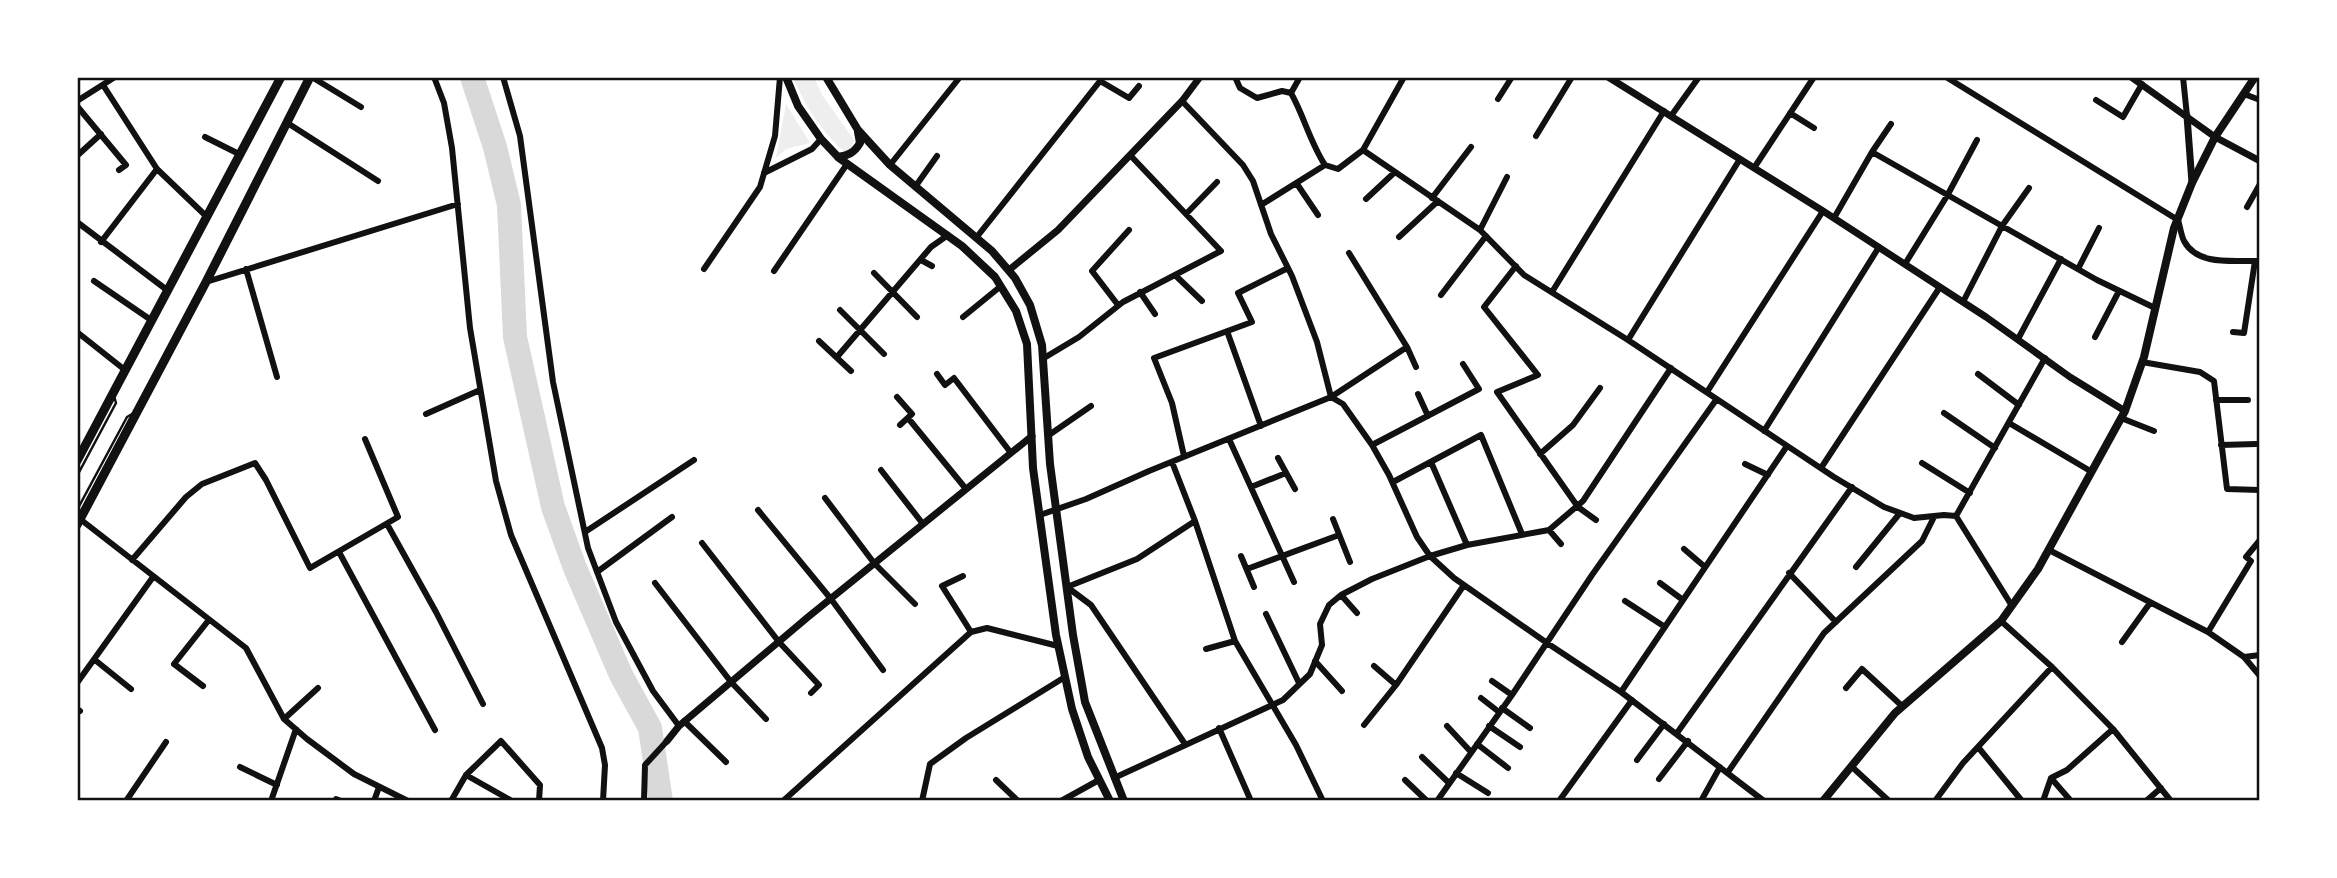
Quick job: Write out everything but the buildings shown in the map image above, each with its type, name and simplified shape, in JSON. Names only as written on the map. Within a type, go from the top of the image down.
[{"type":"main road","points":[[77,461],[279,77]]},
{"type":"main road","points":[[786,77],[798,106],[821,139],[838,157],[948,235],[995,277],[1016,311],[1027,344],[1033,468],[1058,646],[1072,709],[1088,757],[1110,801]]},
{"type":"main road","points":[[826,77],[858,129],[890,165],[992,251],[1009,271],[1030,305],[1044,358],[1050,464],[1085,702],[1124,801]]},
{"type":"main road","points":[[1823,801],[1902,706],[2001,621],[2038,569],[2123,415],[2142,362],[2178,220],[2192,183],[2215,137],[2255,77]]},
{"type":"main road","points":[[274,150],[314,78]]},
{"type":"main road","points":[[78,518],[314,78]]},
{"type":"main road","points":[[838,157],[856,150],[860,143],[858,129]]},
{"type":"street","points":[[116,77],[77,103],[127,165],[120,170]]},
{"type":"street","points":[[434,77],[444,103],[458,204],[470,328],[496,481],[511,535],[602,748],[605,765],[603,801]]},
{"type":"street","points":[[503,77],[520,136],[553,382],[584,532],[597,572],[616,622],[647,680],[681,723],[726,762]]},
{"type":"street","points":[[704,269],[760,187],[775,136],[780,77]]},
{"type":"street","points":[[890,165],[960,77]]},
{"type":"street","points":[[1009,271],[1058,230],[1182,101],[1200,77]]},
{"type":"street","points":[[1235,77],[1240,88],[1257,98],[1282,91],[1291,93],[1303,114],[1311,141],[1325,165],[1338,169],[1363,150],[1404,77]]},
{"type":"street","points":[[1291,93],[1300,77]]},
{"type":"street","points":[[1498,99],[1512,77]]},
{"type":"street","points":[[1536,136],[1572,77]]},
{"type":"street","points":[[1608,77],[1835,218],[2018,339],[2123,415],[2154,431]]},
{"type":"street","points":[[1671,116],[1699,77]]},
{"type":"street","points":[[1754,168],[1814,77]]},
{"type":"street","points":[[1946,77],[2178,220],[2184,242],[2199,257],[2258,261],[2244,333],[2233,332]]},
{"type":"street","points":[[2131,77],[2215,137],[2260,161]]},
{"type":"street","points":[[2183,77],[2192,183]]},
{"type":"street","points":[[314,78],[361,107]]},
{"type":"street","points":[[976,238],[1100,81],[1129,98],[1139,86]]},
{"type":"street","points":[[2096,100],[2123,117],[2142,84]]},
{"type":"street","points":[[103,85],[157,169],[206,216]]},
{"type":"street","points":[[2244,94],[2260,100]]},
{"type":"street","points":[[1182,101],[1243,166],[1253,181],[1271,234],[1288,268],[1317,342],[1331,397],[1343,404],[1372,445],[1393,482],[1417,537],[1430,556],[1464,585],[1688,741],[1764,801]]},
{"type":"street","points":[[1552,292],[1664,111]]},
{"type":"street","points":[[1790,113],[1814,128]]},
{"type":"street","points":[[289,124],[378,181]]},
{"type":"street","points":[[1835,218],[1891,124]]},
{"type":"street","points":[[79,154],[101,134]]},
{"type":"street","points":[[205,137],[239,154]]},
{"type":"street","points":[[764,173],[812,149],[821,139]]},
{"type":"street","points":[[1905,264],[1947,196],[1977,139]]},
{"type":"street","points":[[1399,237],[1435,199],[1471,147]]},
{"type":"street","points":[[1363,150],[1480,230],[1524,275],[1884,507],[1914,518],[1956,516]]},
{"type":"street","points":[[1872,152],[2078,269],[2155,308]]},
{"type":"street","points":[[1130,155],[1227,258]]},
{"type":"street","points":[[915,187],[937,156]]},
{"type":"street","points":[[1628,340],[1740,159]]},
{"type":"street","points":[[774,271],[847,164]]},
{"type":"street","points":[[1261,205],[1325,165]]},
{"type":"street","points":[[101,242],[157,169]]},
{"type":"street","points":[[1366,199],[1395,172]]},
{"type":"street","points":[[1480,230],[1507,177]]},
{"type":"street","points":[[1186,214],[1217,182]]},
{"type":"street","points":[[1297,184],[1318,215]]},
{"type":"street","points":[[2247,207],[2260,184]]},
{"type":"street","points":[[1963,302],[2002,226],[2028,188]]},
{"type":"street","points":[[206,282],[458,204]]},
{"type":"street","points":[[1707,392],[1823,211]]},
{"type":"street","points":[[77,222],[167,290]]},
{"type":"street","points":[[2078,269],[2099,228]]},
{"type":"street","points":[[1118,305],[1092,271],[1129,230]]},
{"type":"street","points":[[837,357],[931,247],[948,235]]},
{"type":"street","points":[[1441,295],[1486,236]]},
{"type":"street","points":[[1764,431],[1879,247]]},
{"type":"street","points":[[1044,358],[1079,337],[1118,305],[1221,251]]},
{"type":"street","points":[[1349,253],[1407,347],[1416,367]]},
{"type":"street","points":[[2018,339],[2061,259]]},
{"type":"street","points":[[921,260],[932,267]]},
{"type":"street","points":[[1516,266],[1484,307],[1538,374],[1497,392],[1578,507],[1596,520]]},
{"type":"street","points":[[1184,457],[1172,403],[1154,358],[1252,322],[1238,293],[1288,268]]},
{"type":"street","points":[[246,269],[277,377]]},
{"type":"street","points":[[874,273],[917,317]]},
{"type":"street","points":[[1175,275],[1202,301]]},
{"type":"street","points":[[94,281],[151,320]]},
{"type":"street","points":[[963,317],[1001,286]]},
{"type":"street","points":[[1821,468],[1940,287]]},
{"type":"street","points":[[2095,337],[2119,291]]},
{"type":"street","points":[[1140,292],[1155,314]]},
{"type":"street","points":[[840,310],[884,354]]},
{"type":"street","points":[[77,331],[125,370]]},
{"type":"street","points":[[1227,331],[1261,426]]},
{"type":"street","points":[[819,341],[851,371]]},
{"type":"street","points":[[1040,515],[1058,510],[1331,397],[1407,347]]},
{"type":"street","points":[[1956,516],[2045,358]]},
{"type":"street","points":[[2142,362],[2200,372],[2214,381],[2227,489],[2260,489]]},
{"type":"street","points":[[1372,445],[1479,389],[1463,364]]},
{"type":"street","points":[[1114,778],[1283,700],[1310,674],[1322,645],[1320,624],[1329,605],[1341,594],[1430,556],[1467,545],[1549,530],[1578,507],[1611,463],[1671,368]]},
{"type":"street","points":[[937,374],[945,385],[954,378],[1011,453]]},
{"type":"street","points":[[1978,374],[2019,405]]},
{"type":"street","points":[[1540,454],[1573,425],[1600,388]]},
{"type":"street","points":[[426,414],[480,390]]},
{"type":"street","points":[[1418,394],[1428,416]]},
{"type":"street","points":[[897,397],[912,414],[900,425]]},
{"type":"street","points":[[1437,801],[1592,575],[1717,400]]},
{"type":"street","points":[[2216,400],[2248,400]]},
{"type":"street","points":[[1049,435],[1091,406]]},
{"type":"street","points":[[1944,413],[1995,448]]},
{"type":"street","points":[[908,418],[967,489]]},
{"type":"street","points":[[2009,423],[2092,472]]},
{"type":"street","points":[[1393,482],[1481,435],[1522,534]]},
{"type":"street","points":[[644,801],[645,765],[681,723],[1032,436]]},
{"type":"street","points":[[132,560],[186,497],[202,484],[255,463],[267,480],[310,568],[398,517],[365,439]]},
{"type":"street","points":[[1230,439],[1294,582]]},
{"type":"street","points":[[2221,445],[2256,444]]},
{"type":"street","points":[[1621,692],[1787,446]]},
{"type":"street","points":[[1278,458],[1295,489]]},
{"type":"street","points":[[584,532],[694,460]]},
{"type":"street","points":[[1172,461],[1235,641],[1296,745],[1323,801]]},
{"type":"street","points":[[1431,462],[1467,545]]},
{"type":"street","points":[[1922,463],[1970,493]]},
{"type":"street","points":[[1745,464],[1768,475]]},
{"type":"street","points":[[881,470],[923,524]]},
{"type":"street","points":[[1251,488],[1286,473]]},
{"type":"street","points":[[1677,733],[1852,487]]},
{"type":"street","points":[[825,498],[874,564],[915,604]]},
{"type":"street","points":[[758,510],[831,599],[883,670]]},
{"type":"street","points":[[1856,567],[1900,513]]},
{"type":"street","points":[[1956,516],[2012,606]]},
{"type":"street","points":[[597,572],[673,517]]},
{"type":"street","points":[[1728,772],[1824,633],[1923,541],[1934,517]]},
{"type":"street","points":[[78,518],[246,648],[284,719],[334,761],[408,801]]},
{"type":"street","points":[[1333,519],[1350,562]]},
{"type":"street","points":[[1067,587],[1137,559],[1195,521]]},
{"type":"street","points":[[387,524],[483,704]]},
{"type":"street","points":[[1549,530],[1561,544]]},
{"type":"street","points":[[1247,569],[1339,535]]},
{"type":"street","points":[[2208,632],[2251,561],[2246,557],[2260,540]]},
{"type":"street","points":[[702,543],[779,642],[819,685],[811,693]]},
{"type":"street","points":[[1684,549],[1705,567]]},
{"type":"street","points":[[2049,550],[2208,632],[2244,657],[2260,676]]},
{"type":"street","points":[[339,552],[435,730]]},
{"type":"street","points":[[1241,556],[1254,587]]},
{"type":"street","points":[[1789,573],[1836,622]]},
{"type":"street","points":[[963,576],[942,586],[971,632]]},
{"type":"street","points":[[77,684],[153,578]]},
{"type":"street","points":[[655,583],[731,682],[766,719]]},
{"type":"street","points":[[1660,583],[1683,600]]},
{"type":"street","points":[[1364,726],[1396,685],[1464,585]]},
{"type":"street","points":[[1067,587],[1091,605],[1185,744]]},
{"type":"street","points":[[1341,594],[1357,613]]},
{"type":"street","points":[[1625,601],[1665,627]]},
{"type":"street","points":[[2122,642],[2150,603]]},
{"type":"street","points":[[1266,614],[1299,683]]},
{"type":"street","points":[[203,686],[174,664],[208,621]]},
{"type":"street","points":[[2001,621],[2052,667],[2113,729],[2171,801]]},
{"type":"street","points":[[783,801],[971,632],[986,628],[1058,646]]},
{"type":"street","points":[[1206,649],[1235,641]]},
{"type":"street","points":[[2244,657],[2260,655]]},
{"type":"street","points":[[96,660],[131,689]]},
{"type":"street","points":[[1315,661],[1342,691]]},
{"type":"street","points":[[1374,666],[1396,685]]},
{"type":"street","points":[[1935,801],[1963,763],[2052,667]]},
{"type":"street","points":[[1846,688],[1862,669],[1902,706]]},
{"type":"street","points":[[922,801],[930,764],[1065,677]]},
{"type":"street","points":[[1492,681],[1512,695]]},
{"type":"street","points":[[284,719],[318,688]]},
{"type":"street","points":[[1481,698],[1530,728]]},
{"type":"street","points":[[1559,801],[1632,700]]},
{"type":"street","points":[[1637,760],[1664,724]]},
{"type":"street","points":[[1447,726],[1471,752]]},
{"type":"street","points":[[1489,726],[1520,747]]},
{"type":"street","points":[[271,801],[296,729]]},
{"type":"street","points":[[1219,729],[1251,801]]},
{"type":"street","points":[[2043,801],[2051,778],[2067,770],[2113,729]]},
{"type":"street","points":[[452,801],[466,775],[501,741],[540,785],[539,801]]},
{"type":"street","points":[[1659,779],[1688,741]]},
{"type":"street","points":[[126,801],[166,742]]},
{"type":"street","points":[[1477,744],[1508,768]]},
{"type":"street","points":[[1978,747],[2022,801]]},
{"type":"street","points":[[1422,757],[1449,783]]},
{"type":"street","points":[[1701,801],[1720,766]]},
{"type":"street","points":[[1851,766],[1889,801]]},
{"type":"street","points":[[240,767],[276,785]]},
{"type":"street","points":[[1456,773],[1488,793]]},
{"type":"street","points":[[466,775],[512,801]]},
{"type":"street","points":[[2051,778],[2071,801]]},
{"type":"street","points":[[996,780],[1018,801]]},
{"type":"street","points":[[1061,801],[1100,780]]},
{"type":"street","points":[[1405,780],[1427,801]]},
{"type":"street","points":[[374,801],[379,787]]},
{"type":"street","points":[[2146,801],[2161,788]]},
{"type":"lane","points":[[77,476],[116,403],[113,393]]},
{"type":"shaded area","points":[[793,77],[814,77],[822,95],[854,140],[850,150],[845,152],[821,127]]},
{"type":"shaded area","points":[[786,104],[810,143],[786,149],[776,158]]},
{"type":"waterway","points":[[472,77],[495,147],[509,205],[515,337],[553,507],[575,568],[621,675],[650,728],[661,801]]}]
